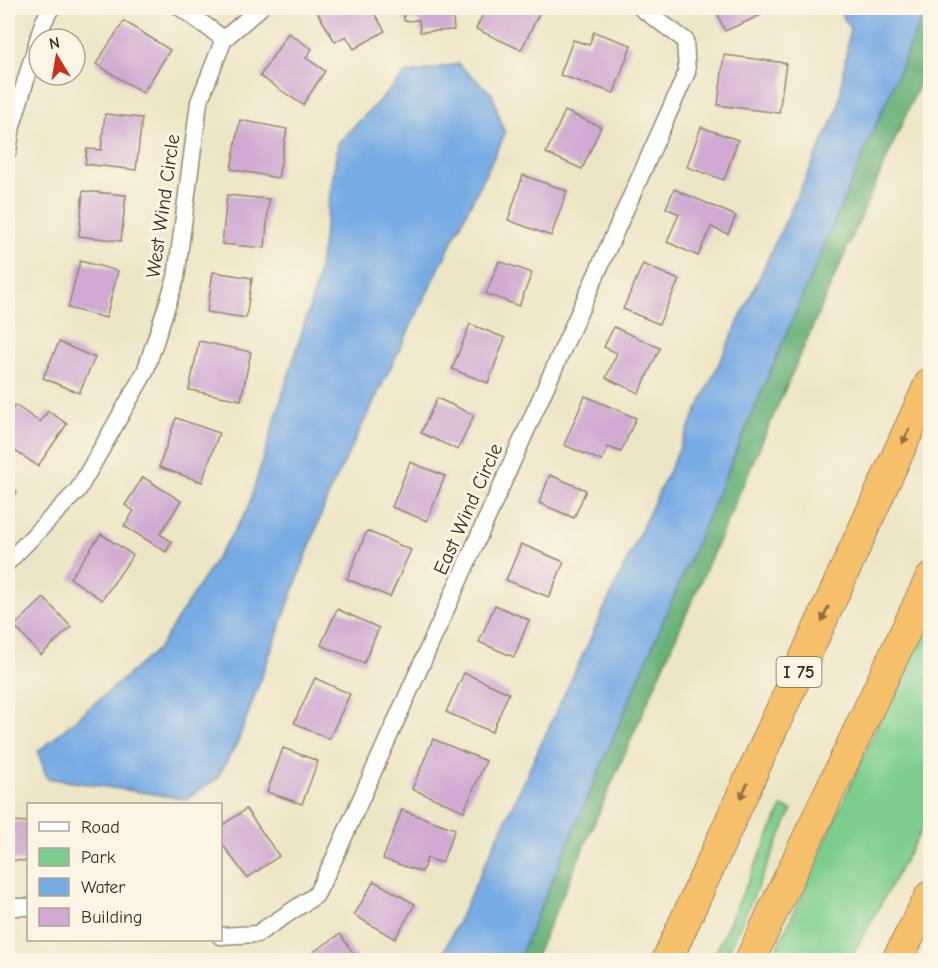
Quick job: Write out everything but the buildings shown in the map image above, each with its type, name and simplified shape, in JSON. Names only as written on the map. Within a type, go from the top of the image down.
[{"type":"highway","name":"I 75","points":[[667,960],[930,383]]},
{"type":"highway","points":[[750,960],[930,579]]},
{"type":"highway","points":[[897,960],[930,896]]},
{"type":"street","points":[[8,151],[12,126],[43,23],[51,8]]},
{"type":"street","points":[[181,8],[224,39]]},
{"type":"street","name":"West Wind Circle","points":[[8,562],[78,490],[145,372],[176,279],[199,102],[224,39],[260,8]]},
{"type":"street","name":"East Wind Circle","points":[[222,936],[257,934],[316,895],[687,72],[685,40],[641,8]]},
{"type":"street","points":[[8,907],[27,907]]},
{"type":"green space","points":[[926,8],[930,8],[930,60],[534,960],[518,960]]},
{"type":"green space","points":[[930,607],[930,814],[850,960],[772,960]]},
{"type":"green space","points":[[782,807],[792,810],[725,960],[712,960]]},
{"type":"water","points":[[837,8],[926,8],[518,960],[440,960],[838,109],[850,28]]},
{"type":"water","points":[[458,64],[492,94],[505,134],[330,491],[238,741],[217,779],[186,799],[47,778],[38,752],[158,649],[247,511],[316,286],[338,143],[405,74]]}]
